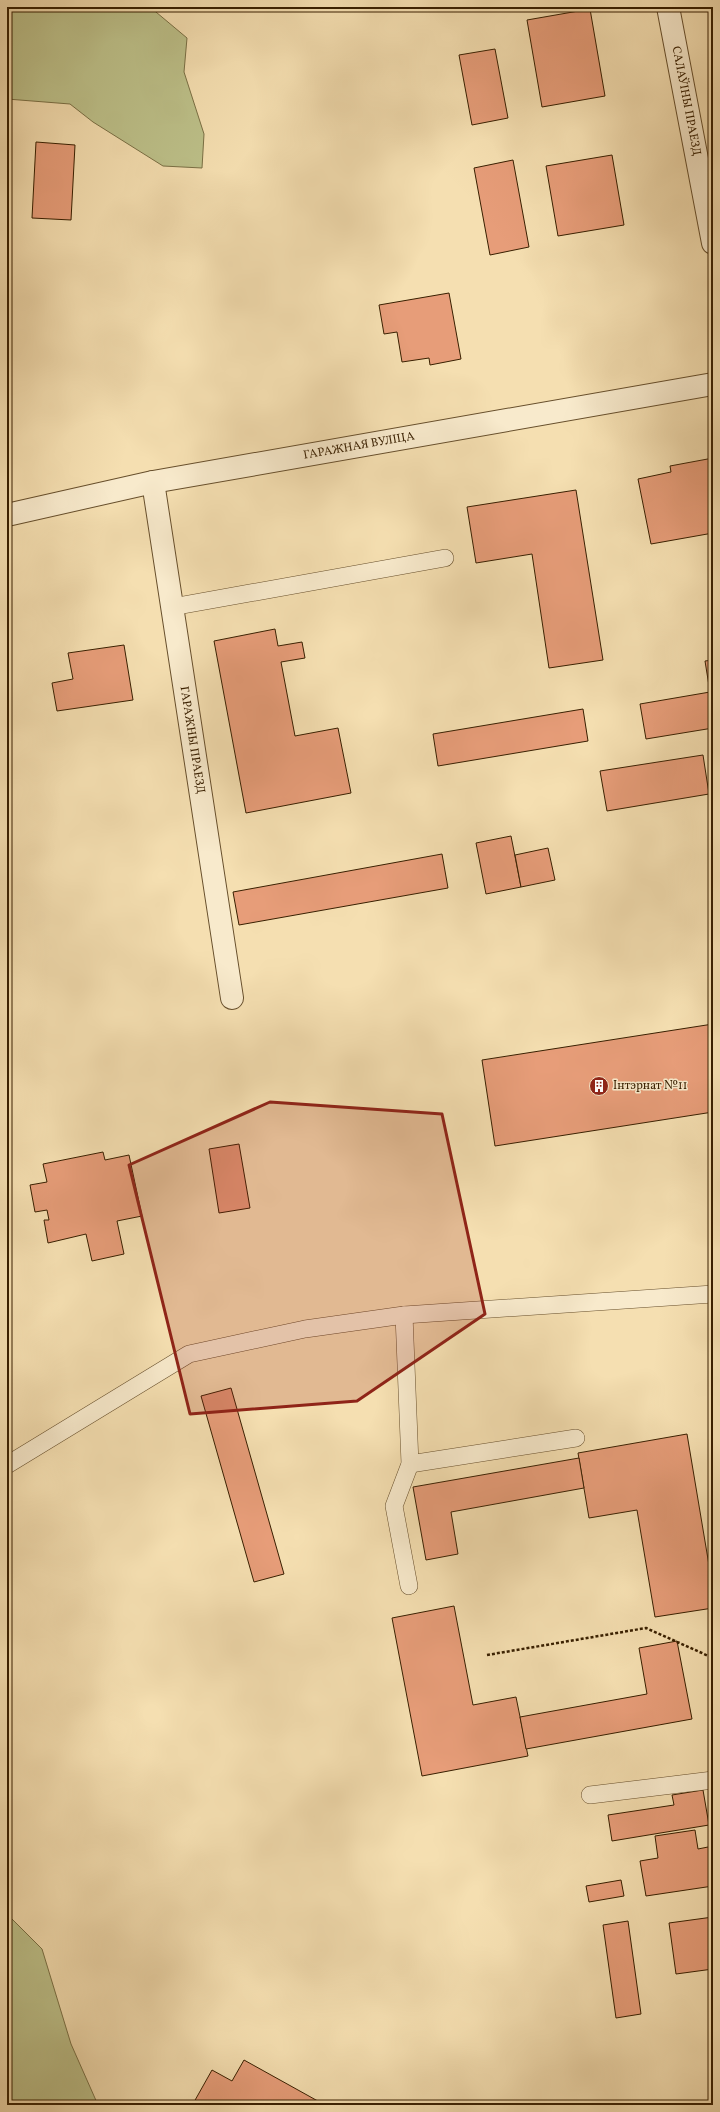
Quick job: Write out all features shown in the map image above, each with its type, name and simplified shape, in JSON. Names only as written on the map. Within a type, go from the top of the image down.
[{"type":"street","name":"САЛАЎІНЫ ПРАЕЗД","points":[[668,7],[713,243]]},
{"type":"street","name":"ГАРАЖНАЯ ВУЛІЦА","points":[[7,514],[153,482],[713,384]]},
{"type":"street","name":"ГАРАЖНЫ ПРАЕЗД","points":[[153,482],[232,998]]},
{"type":"lane","points":[[172,607],[445,558]]},
{"type":"lane","points":[[7,1465],[189,1354],[305,1329],[404,1315],[713,1294]]},
{"type":"lane","points":[[404,1315],[410,1464],[394,1506],[409,1586]]},
{"type":"lane","points":[[410,1464],[576,1438]]},
{"type":"lane","points":[[590,1795],[713,1780]]},
{"type":"path","points":[[487,1655],[646,1628],[713,1658]]},
{"type":"highlighted area","points":[[270,1102],[442,1114],[485,1314],[357,1401],[190,1414],[129,1165]]},
{"type":"green space","points":[[7,7],[150,7],[187,38],[184,72],[204,134],[202,168],[163,166],[93,122],[70,104],[7,99]]},
{"type":"green space","points":[[7,1914],[42,1949],[71,2044],[98,2105],[7,2105]]},
{"type":"building","points":[[590,9],[605,96],[542,107],[527,20]]},
{"type":"building","points":[[495,49],[508,118],[472,125],[459,55]]},
{"type":"building","points":[[36,142],[75,145],[71,220],[32,218]]},
{"type":"building","points":[[612,155],[624,225],[558,236],[546,166]]},
{"type":"building","points":[[513,160],[529,247],[490,255],[474,168]]},
{"type":"building","points":[[449,293],[461,359],[430,365],[429,358],[402,362],[397,332],[384,334],[379,305]]},
{"type":"building","points":[[713,458],[713,533],[651,544],[638,479],[671,472],[670,466]]},
{"type":"building","points":[[576,490],[603,660],[549,668],[532,554],[476,563],[467,507]]},
{"type":"building","points":[[275,629],[278,646],[302,642],[305,658],[281,662],[295,736],[338,728],[351,793],[246,813],[214,641]]},
{"type":"building","points":[[124,645],[133,700],[57,711],[52,683],[73,679],[68,653]]},
{"type":"building","points":[[713,660],[713,728],[646,739],[640,704],[710,692],[705,661]]},
{"type":"building","points":[[583,709],[588,741],[438,766],[433,734]]},
{"type":"building","points":[[703,755],[709,794],[607,811],[600,771]]},
{"type":"building","points":[[511,836],[521,887],[486,894],[476,843]]},
{"type":"building","points":[[548,848],[555,880],[521,887],[515,855]]},
{"type":"building","points":[[442,854],[448,888],[239,925],[233,892]]},
{"type":"building","name":"Інтэрнат №11","points":[[713,1024],[713,1112],[495,1146],[482,1060]]},
{"type":"building","points":[[239,1144],[250,1208],[219,1213],[209,1149]]},
{"type":"building","points":[[103,1152],[105,1160],[129,1155],[142,1216],[117,1221],[124,1254],[92,1261],[86,1234],[48,1243],[44,1220],[49,1220],[47,1210],[35,1212],[30,1185],[47,1182],[43,1164]]},
{"type":"building","points":[[231,1388],[284,1574],[254,1582],[201,1396]]},
{"type":"building","points":[[687,1434],[713,1589],[713,1608],[655,1617],[637,1510],[589,1518],[578,1453]]},
{"type":"building","points":[[579,1458],[584,1488],[451,1512],[458,1554],[426,1560],[413,1487]]},
{"type":"building","points":[[454,1606],[473,1705],[516,1697],[528,1756],[422,1776],[392,1618]]},
{"type":"building","points":[[677,1641],[692,1719],[526,1749],[520,1717],[647,1694],[639,1648]]},
{"type":"building","points":[[703,1790],[709,1825],[612,1841],[608,1815],[674,1805],[672,1795]]},
{"type":"building","points":[[695,1830],[698,1849],[713,1846],[713,1886],[646,1896],[640,1861],[658,1858],[655,1836]]},
{"type":"building","points":[[621,1880],[624,1896],[589,1902],[586,1886]]},
{"type":"building","points":[[713,1917],[713,1969],[676,1974],[669,1923]]},
{"type":"building","points":[[628,1921],[641,2014],[616,2018],[603,1925]]},
{"type":"building","points":[[244,2060],[325,2105],[199,2105],[194,2102],[212,2070],[232,2081]]},
{"type":"place","name":"Інтэрнат №11","points":[[599,1086]]}]
